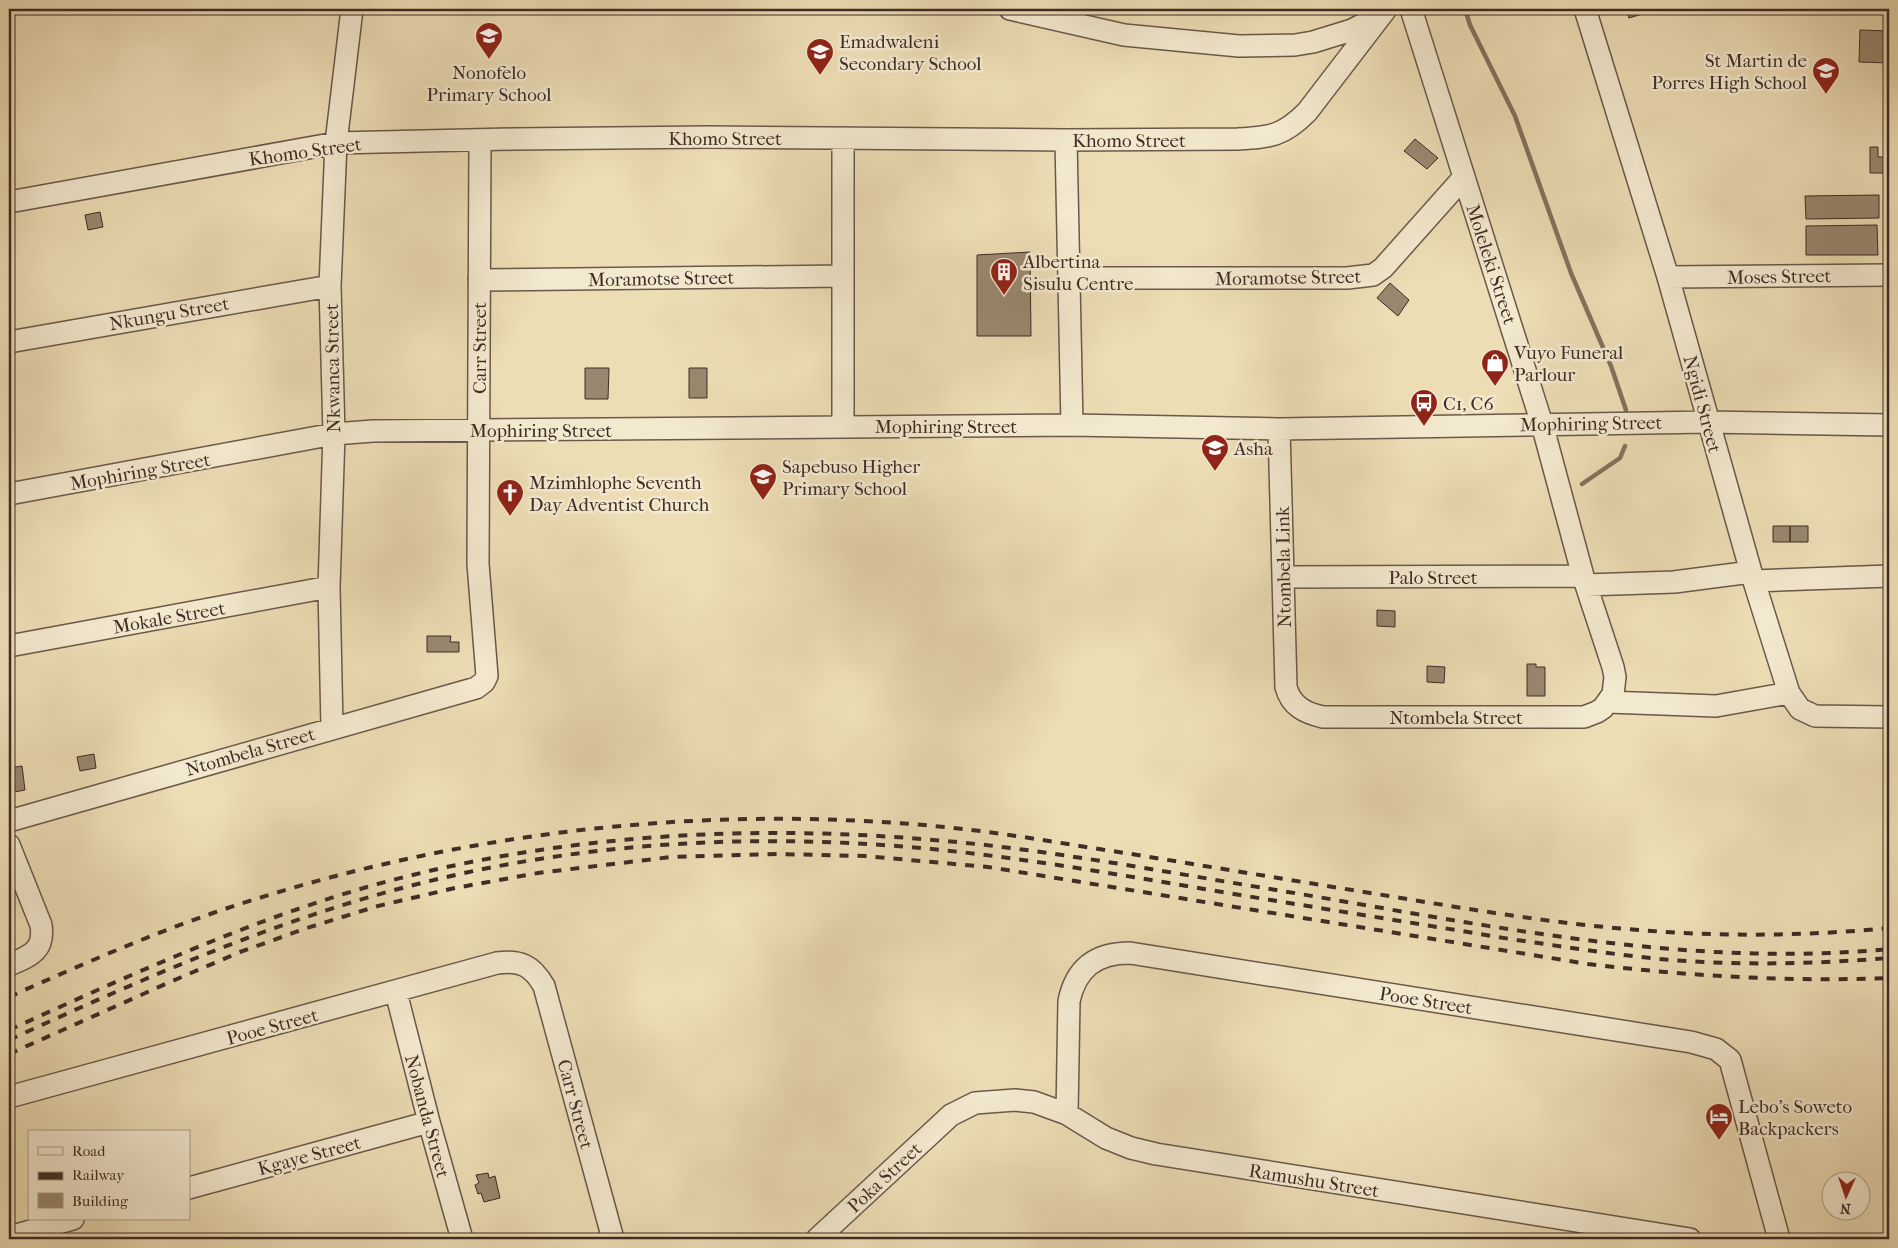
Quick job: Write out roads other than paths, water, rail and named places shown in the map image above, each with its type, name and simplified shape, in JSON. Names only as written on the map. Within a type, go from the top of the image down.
[{"type":"street","name":"Nkwanca Street","points":[[332,728],[329,587],[334,434],[330,286],[336,143],[352,9]]},
{"type":"street","points":[[1010,9],[1124,35],[1239,46],[1295,45],[1313,42],[1352,30],[1384,12]]},
{"type":"street","name":"Moleleki Street","points":[[1411,9],[1542,424],[1585,580],[1613,667],[1615,677],[1611,698]]},
{"type":"street","name":"Ngidi Street","points":[[1585,9],[1668,277],[1752,576],[1790,693],[1800,709],[1814,716],[1889,717]]},
{"type":"street","name":"Khomo Street","points":[[9,202],[336,143],[708,137],[1066,140],[1238,139],[1266,137],[1278,134],[1293,126],[1307,112],[1384,12]]},
{"type":"street","points":[[843,138],[843,427]]},
{"type":"street","points":[[1066,140],[1072,426]]},
{"type":"street","name":"Carr Street","points":[[480,141],[478,564],[487,676]]},
{"type":"street","name":"Moramotse Street","points":[[1070,278],[1337,278],[1373,275],[1383,268],[1464,177]]},
{"type":"street","name":"Moses Street","points":[[1668,277],[1889,275]]},
{"type":"street","name":"Moramotse Street","points":[[478,280],[843,276]]},
{"type":"street","name":"Nkungu Street","points":[[9,342],[330,286]]},
{"type":"street","name":"Mophiring Street","points":[[9,494],[334,434],[373,431],[1072,426],[1279,429],[1709,422],[1889,425]]},
{"type":"street","name":"Ntombela Link","points":[[1279,429],[1286,687],[1288,696],[1294,704]]},
{"type":"street","name":"Palo Street","points":[[1283,577],[1674,582],[1752,576],[1889,576]]},
{"type":"street","name":"Mokale Street","points":[[9,646],[329,587]]},
{"type":"street","name":"Ntombela Street","points":[[9,821],[476,688],[484,682],[487,676]]},
{"type":"street","points":[[1611,698],[1716,706],[1790,693]]},
{"type":"street","name":"Ntombela Street","points":[[1294,704],[1323,717],[1584,717],[1597,712],[1611,698]]},
{"type":"street","points":[[9,844],[41,925],[42,933],[40,944],[36,950],[9,965]]},
{"type":"street","name":"Pooe Street","points":[[1067,1114],[1070,1001],[1072,989],[1080,973],[1086,968],[1102,958],[1119,953],[1130,953],[1692,1042],[1716,1049],[1730,1060],[1779,1239]]},
{"type":"street","name":"Pooe Street","points":[[9,1097],[497,963],[518,963],[533,972]]},
{"type":"street","name":"Carr Street","points":[[533,972],[544,986],[613,1239]]},
{"type":"street","name":"Nobanda Street","points":[[396,992],[429,1122],[462,1239]]},
{"type":"street","name":"Ramushu Street","points":[[951,1115],[975,1103],[1015,1100],[1048,1106],[1067,1114],[1106,1138],[1131,1148],[1156,1154],[1690,1239]]},
{"type":"street","name":"Poka Street","points":[[817,1239],[951,1115]]},
{"type":"street","name":"Kgaye Street","points":[[190,1188],[429,1122]]},
{"type":"street","points":[[9,1237],[69,1220]]},
{"type":"waterway","points":[[1465,9],[1470,25],[1515,116],[1571,273],[1611,366],[1626,410]]},
{"type":"waterway","points":[[1582,484],[1620,458],[1625,446]]},
{"type":"railway","points":[[9,997],[161,932],[213,913],[304,885],[396,861],[490,843],[584,830],[679,822],[774,819],[869,821],[963,829],[1024,837],[1549,921],[1609,927],[1702,934],[1764,935],[1827,933],[1889,928]]},
{"type":"railway","points":[[9,1030],[141,971],[230,934],[321,901],[367,887],[435,870],[573,845],[713,834],[783,833],[852,835],[922,839],[1011,848],[1144,868],[1504,928],[1658,948],[1735,953],[1812,954],[1889,949]]},
{"type":"railway","points":[[9,1040],[117,991],[226,946],[336,907],[393,890],[504,865],[557,856],[611,849],[720,842],[828,842],[963,852],[1084,869],[1510,939],[1654,958],[1726,963],[1819,962],[1889,958]]},
{"type":"railway","points":[[9,1054],[240,952],[307,928],[378,906],[455,888],[538,873],[671,857],[777,854],[865,856],[988,867],[1588,964],[1663,972],[1739,977],[1889,978]]},
{"type":"place","name":"Nonofelo Primary School","points":[[489,60]]},
{"type":"place","name":"Emadwaleni Secondary School","points":[[820,76]]},
{"type":"place","name":"St Martin de Porres High School","points":[[1826,95]]},
{"type":"place","name":"Albertina Sisulu Centre","points":[[1004,296]]},
{"type":"place","name":"Vuyo Funeral Parlour","points":[[1495,387]]},
{"type":"place","name":"C1, C6","points":[[1424,427]]},
{"type":"place","name":"Asha","points":[[1215,472]]},
{"type":"place","name":"Sapebuso Higher Primary School","points":[[763,501]]},
{"type":"place","name":"Mzimhlophe Seventh Day Adventist Church","points":[[510,517]]},
{"type":"place","name":"Lebo's Soweto Backpackers","points":[[1719,1141]]}]
